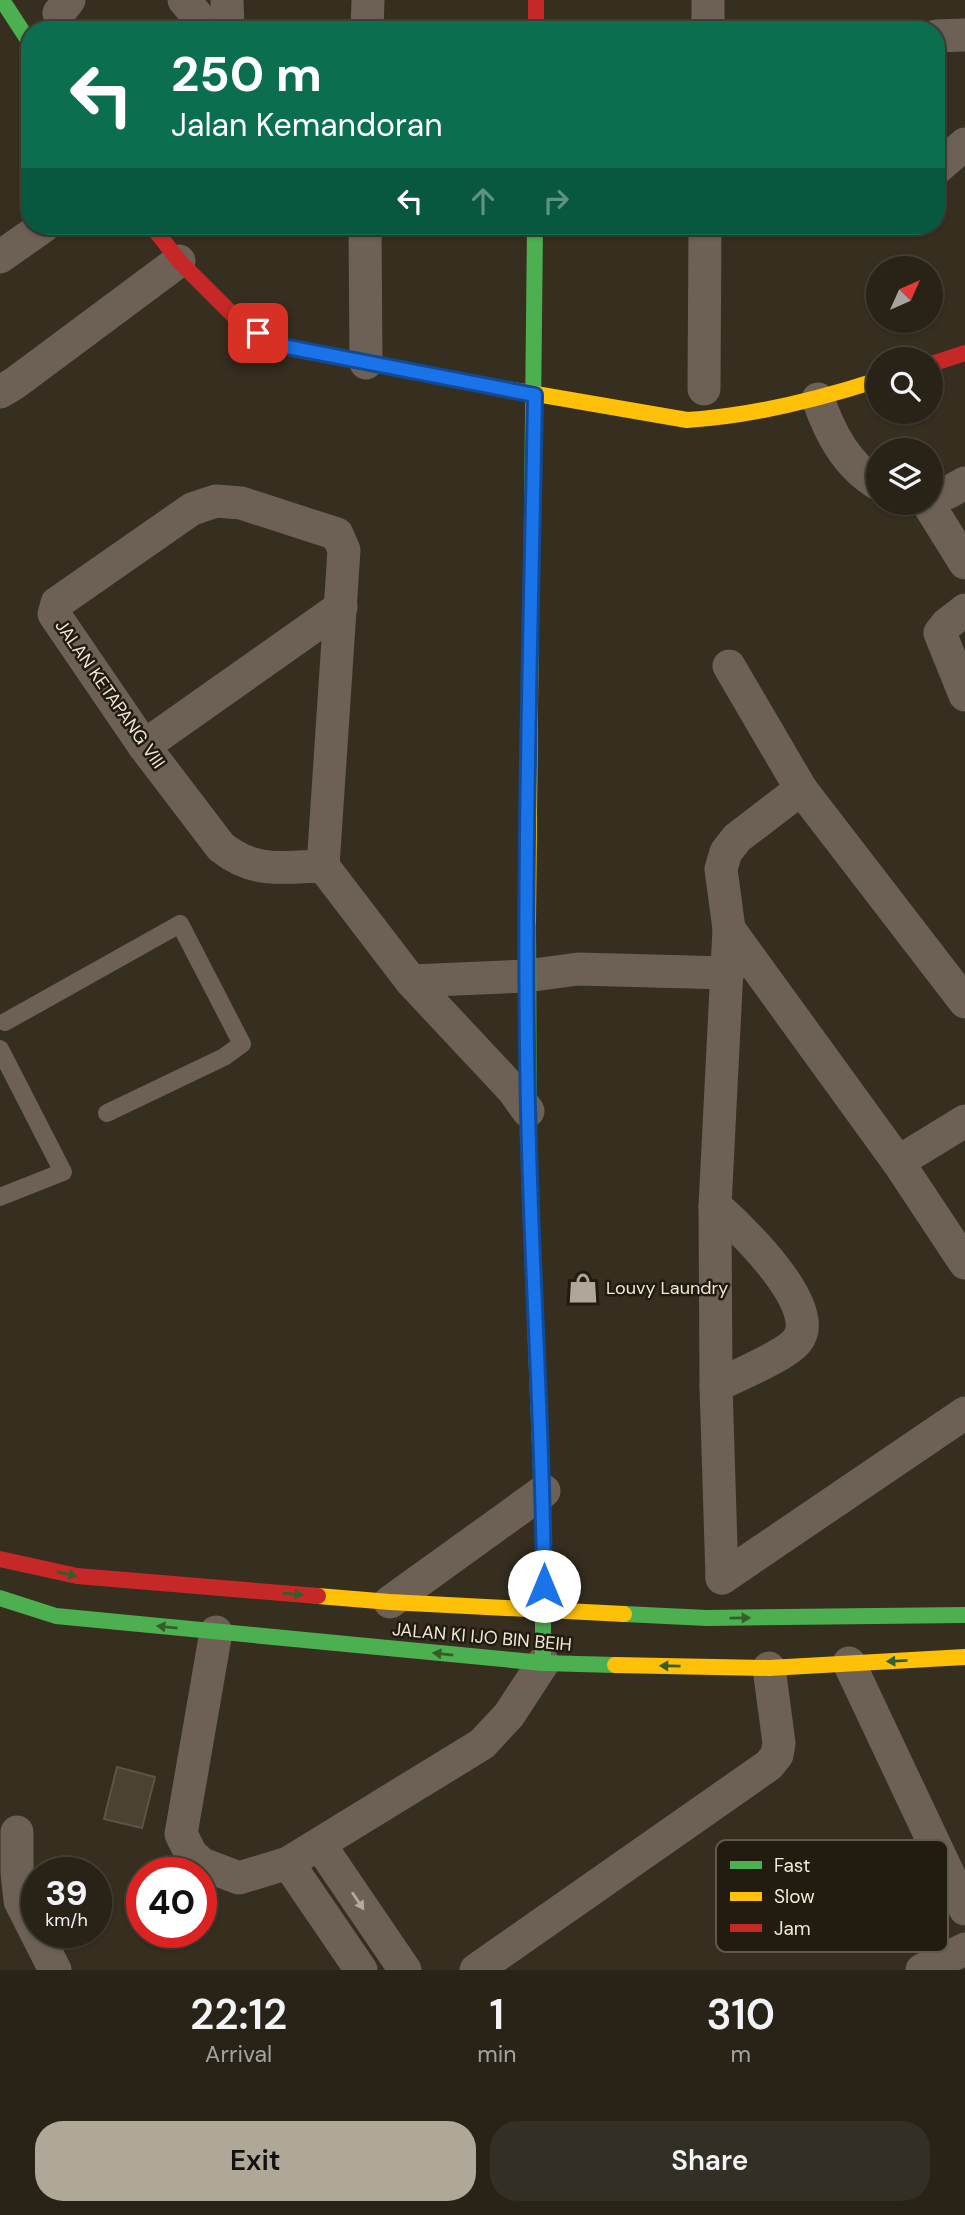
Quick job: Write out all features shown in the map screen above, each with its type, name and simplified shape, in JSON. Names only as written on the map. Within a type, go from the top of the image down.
[{"type":"street","points":[[2,0],[21,29]]},
{"type":"street","points":[[184,0],[202,21]]},
{"type":"street","points":[[227,0],[228,21]]},
{"type":"street","points":[[367,21],[368,0]]},
{"type":"street","points":[[536,0],[536,21]]},
{"type":"street","points":[[708,0],[708,21]]},
{"type":"street","points":[[945,36],[965,35]]},
{"type":"street","points":[[945,161],[965,144]]},
{"type":"street","points":[[0,257],[31,235]]},
{"type":"street","points":[[159,235],[179,261],[238,320],[277,345],[535,395],[687,420],[716,418],[818,399],[866,384]]},
{"type":"street","points":[[365,235],[366,363]]},
{"type":"street","points":[[216,1632],[181,1834],[191,1854],[202,1864],[239,1878],[288,1863],[482,1744],[509,1715],[542,1663],[544,1490],[528,1111],[526,976],[535,235]]},
{"type":"street","points":[[704,389],[705,235]]},
{"type":"street","points":[[0,392],[179,261]]},
{"type":"street","points":[[818,399],[829,426],[848,459],[866,476]]},
{"type":"street","points":[[943,494],[965,483]]},
{"type":"street","name":"JALAN KETAPANG VIII","points":[[216,501],[241,503],[337,534],[344,550],[323,866],[259,867],[236,859],[221,847],[144,746],[54,614],[57,603],[192,509],[216,501]]},
{"type":"street","points":[[934,515],[965,564]]},
{"type":"street","points":[[144,746],[341,607]]},
{"type":"street","points":[[965,610],[940,633],[965,695]]},
{"type":"street","points":[[729,666],[800,789],[965,1002]]},
{"type":"street","points":[[800,789],[737,838],[726,852],[721,869],[729,929],[715,1206],[716,1386],[722,1578],[965,1413]]},
{"type":"street","points":[[323,866],[411,981],[513,1090],[528,1111]]},
{"type":"street","points":[[729,929],[898,1162],[965,1263]]},
{"type":"street","points":[[411,981],[526,976],[578,969],[728,973]]},
{"type":"street","points":[[898,1162],[965,1121]]},
{"type":"street","points":[[715,1206],[758,1246],[801,1309],[804,1324],[798,1341],[787,1350],[716,1386]]},
{"type":"street","points":[[390,1602],[544,1490]]},
{"type":"street","name":"JALAN KI IJO BIN BEIH","points":[[0,1559],[77,1576],[390,1602],[706,1618],[965,1615]]},
{"type":"street","name":"JALAN KI IJO BIN BEIH","points":[[0,1598],[56,1616],[542,1663],[769,1668],[965,1657]]},
{"type":"street","points":[[849,1663],[932,1840]]},
{"type":"street","points":[[476,1970],[769,1765],[777,1755],[779,1743],[769,1668]]},
{"type":"street","points":[[17,1832],[20,1901],[55,1970]]},
{"type":"street","points":[[320,1845],[405,1970]]},
{"type":"street","points":[[288,1863],[361,1970]]},
{"type":"street","points":[[948,1873],[965,1909]]},
{"type":"street","points":[[922,1970],[965,1949]]},
{"type":"lane","points":[[2,1020],[180,924],[242,1044],[224,1057],[107,1113]]},
{"type":"lane","points":[[0,1049],[64,1172],[0,1198]]},
{"type":"building","points":[[117,1767],[155,1777],[142,1828],[104,1819]]},
{"type":"traffic: fast","points":[[2,0],[21,29]]},
{"type":"traffic: fast","points":[[531,605],[535,235]]},
{"type":"traffic: fast","points":[[528,921],[529,1170],[543,1522],[543,1663]]},
{"type":"traffic: fast","points":[[0,1598],[56,1616],[543,1663],[615,1665]]},
{"type":"traffic: fast","points":[[624,1614],[707,1618],[965,1615]]},
{"type":"traffic: slow","points":[[466,382],[687,420],[784,406],[866,384]]},
{"type":"traffic: slow","points":[[528,921],[531,605]]},
{"type":"traffic: slow","points":[[318,1596],[624,1614]]},
{"type":"traffic: slow","points":[[615,1665],[769,1668],[965,1657]]},
{"type":"traffic: jam","points":[[536,0],[536,21]]},
{"type":"traffic: jam","points":[[159,235],[179,261],[238,320],[277,346],[466,382]]},
{"type":"traffic: jam","points":[[943,360],[965,353]]},
{"type":"traffic: jam","points":[[0,1559],[77,1576],[318,1596]]},
{"type":"place","name":"Louvy Laundry","points":[[583,1288]]},
{"type":"route","points":[[258,333],[277,345],[535,395],[526,976],[528,1111],[544,1490],[544,1586]]}]
